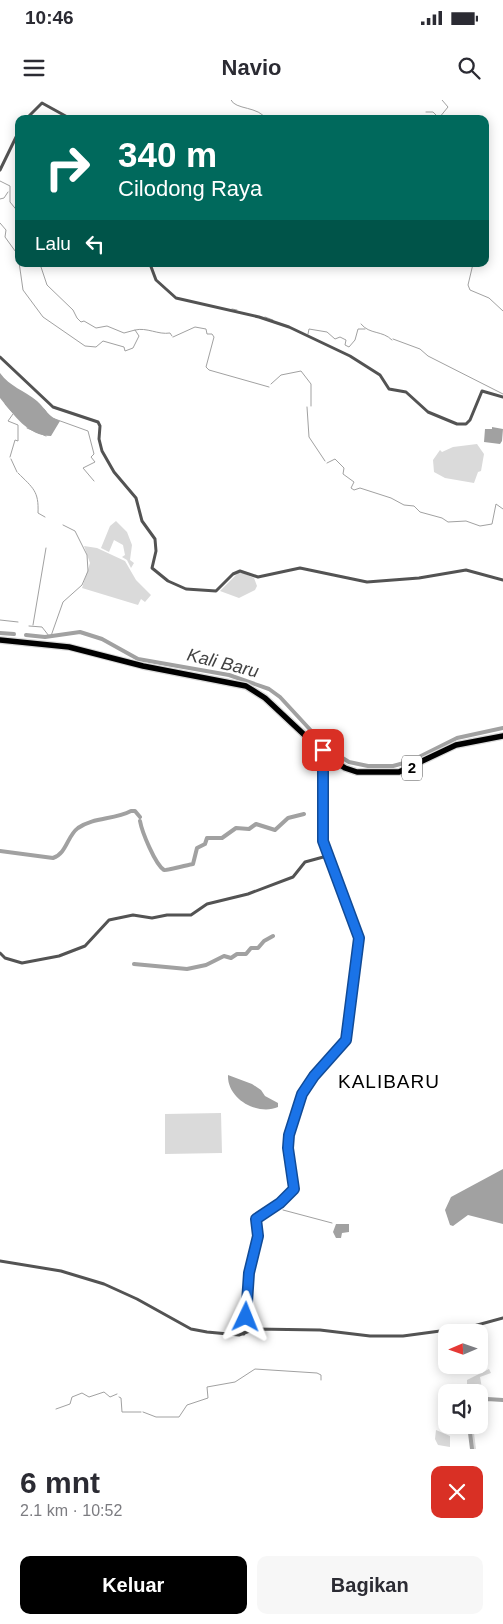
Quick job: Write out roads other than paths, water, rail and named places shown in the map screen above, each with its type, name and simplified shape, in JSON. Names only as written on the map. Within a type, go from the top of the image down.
[{"type":"highway","name":"2","points":[[0,639],[69,647],[143,666],[246,686],[258,692],[339,765],[351,770],[393,773],[412,768],[456,746],[503,735]]},
{"type":"street","points":[[30,115],[42,103],[64,115]]},
{"type":"street","points":[[0,170],[15,139]]},
{"type":"street","points":[[151,267],[156,280],[176,298],[267,319],[328,345],[377,373],[389,389],[406,392],[428,412],[457,424],[466,424],[470,420],[482,391],[503,397]]},
{"type":"street","points":[[0,357],[53,407],[98,422],[102,452],[114,472],[136,498],[142,522],[155,539],[156,551],[152,568],[174,585],[190,591],[216,591],[233,574],[240,571],[258,577],[296,568],[367,582],[419,578],[466,570],[503,580]]},
{"type":"street","points":[[244,1334],[249,1273],[258,1236],[255,1221],[294,1189],[288,1139],[301,1096],[314,1076],[346,1040],[359,941],[358,932],[327,856],[322,836],[320,748]]},
{"type":"street","points":[[0,953],[5,958],[23,963],[59,956],[85,946],[109,920],[132,915],[152,918],[167,914],[192,915],[204,906],[248,894],[292,877],[305,862],[327,856]]},
{"type":"street","points":[[0,1261],[61,1272],[104,1284],[138,1299],[195,1330],[244,1334],[257,1329],[320,1330],[370,1336],[403,1336],[470,1327],[503,1318]]},
{"type":"waterway","points":[[231,100],[237,105],[263,115]]},
{"type":"waterway","points":[[441,115],[448,107],[442,100]]},
{"type":"waterway","points":[[426,112],[433,112],[436,115]]},
{"type":"waterway","points":[[0,181],[10,186],[10,202],[15,208]]},
{"type":"waterway","points":[[0,199],[4,198],[8,192]]},
{"type":"waterway","points":[[0,223],[6,230],[5,237],[15,251]]},
{"type":"waterway","points":[[20,267],[23,290],[43,317],[85,346],[96,347],[103,341],[124,347],[125,351],[133,348],[139,336],[135,330],[124,333],[107,326],[96,328],[84,321],[81,322],[73,310],[47,285],[41,267]]},
{"type":"waterway","points":[[472,267],[468,285],[470,290],[489,298],[503,311]]},
{"type":"waterway","points":[[232,309],[237,310]]},
{"type":"waterway","points":[[265,317],[273,320]]},
{"type":"waterway","points":[[361,324],[368,330],[384,335],[392,340]]},
{"type":"waterway","points":[[173,337],[195,327],[206,329],[207,334],[212,334],[214,337],[206,367],[209,370],[269,387]]},
{"type":"waterway","points":[[135,330],[144,329],[170,333],[172,336]]},
{"type":"waterway","points":[[308,334],[309,329],[327,332],[335,339],[340,337],[346,340],[345,345],[349,347],[355,340],[358,329],[365,329]]},
{"type":"waterway","points":[[393,339],[420,349],[428,356],[503,394]]},
{"type":"waterway","points":[[271,384],[281,375],[301,371],[311,384],[311,406]]},
{"type":"waterway","points":[[33,399],[41,406]]},
{"type":"waterway","points":[[5,404],[14,414]]},
{"type":"waterway","points":[[307,407],[309,437],[325,461]]},
{"type":"waterway","points":[[44,409],[49,416]]},
{"type":"waterway","points":[[10,457],[15,440],[18,441],[18,425],[8,421],[13,414]]},
{"type":"waterway","points":[[52,418],[88,431],[94,454],[91,457],[95,462],[83,468],[94,481]]},
{"type":"waterway","points":[[27,428],[46,436]]},
{"type":"waterway","points":[[11,459],[17,472]]},
{"type":"waterway","points":[[327,463],[335,459],[344,468],[343,474],[354,482],[351,488],[354,490],[360,488],[391,498],[404,505],[414,506],[420,512],[442,518],[448,522],[466,521],[480,526],[492,524],[496,504],[503,509]]},
{"type":"waterway","points":[[18,473],[34,490],[38,513],[45,517]]},
{"type":"waterway","points":[[51,636],[63,602],[82,585],[88,571],[87,555],[75,531],[63,525]]},
{"type":"waterway","points":[[33,625],[46,548]]},
{"type":"waterway","points":[[0,620],[18,622]]},
{"type":"waterway","points":[[29,626],[42,627],[49,636]]},
{"type":"waterway","name":"Kali Baru","points":[[26,635],[45,637],[80,632],[102,639],[138,659],[229,675],[269,689],[280,697],[328,749],[349,762],[368,766],[393,766],[411,761],[457,738],[503,728]]},
{"type":"waterway","name":"Kali Baru","points":[[0,633],[14,634]]},
{"type":"waterway","points":[[0,851],[53,858],[58,856],[74,831],[84,824],[131,811],[135,811],[140,817]]},
{"type":"waterway","points":[[140,821],[153,855],[160,867],[166,870],[193,864],[197,848],[205,844],[207,838],[222,838],[236,828],[249,829],[256,824],[275,830],[288,818],[304,814]]},
{"type":"waterway","points":[[134,964],[187,969],[206,965],[224,956],[231,958],[237,954],[246,954],[251,948],[258,948],[264,941],[273,936]]},
{"type":"waterway","points":[[283,1210],[332,1223]]},
{"type":"waterway","points":[[143,1412],[156,1417],[179,1417],[187,1405],[208,1398],[207,1387],[235,1382],[255,1369],[317,1373],[321,1375],[321,1380]]},
{"type":"waterway","points":[[56,1409],[70,1404],[72,1397],[82,1393],[89,1397],[104,1392],[110,1397],[117,1394]]},
{"type":"waterway","points":[[119,1397],[121,1398],[122,1412],[141,1412]]},
{"type":"waterway","points":[[488,1399],[503,1400]]},
{"type":"waterway","points":[[470,1434],[472,1449]]},
{"type":"district","name":"KALIBARU","points":[[389,1081]]}]
